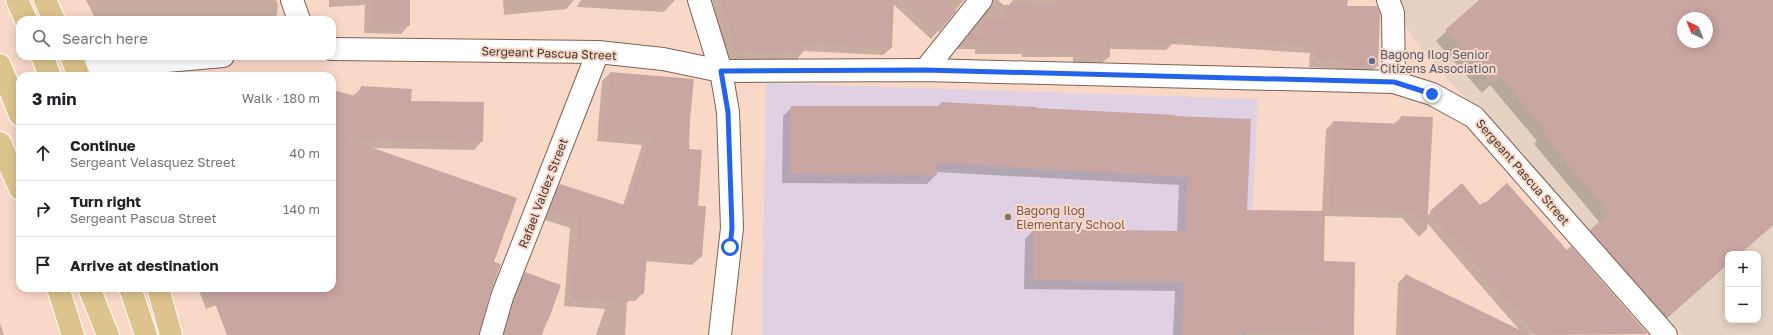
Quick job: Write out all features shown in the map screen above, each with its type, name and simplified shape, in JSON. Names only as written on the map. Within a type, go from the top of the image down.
[{"type":"main road","points":[[17,0],[24,16]]},
{"type":"main road","points":[[45,0],[52,16]]},
{"type":"main road","points":[[44,60],[48,72]]},
{"type":"main road","points":[[0,65],[16,105]]},
{"type":"main road","points":[[0,143],[16,180]]},
{"type":"main road","points":[[59,292],[73,335]]},
{"type":"main road","points":[[91,292],[108,335]]},
{"type":"main road","points":[[131,292],[146,335]]},
{"type":"main road","points":[[159,292],[171,335]]},
{"type":"street","points":[[292,0],[298,16]]},
{"type":"street","points":[[699,0],[721,71],[728,112],[732,228],[720,335]]},
{"type":"street","points":[[924,70],[981,0]]},
{"type":"street","points":[[1388,0],[1392,13],[1395,60],[1394,82]]},
{"type":"street","name":"Sergeant Pascua Street","points":[[336,49],[598,52],[663,59],[721,71],[924,70],[1394,82],[1432,94],[1474,117],[1666,335]]},
{"type":"street","name":"Rafael Valdez Street","points":[[491,335],[502,297],[598,52]]},
{"type":"street","points":[[75,67],[213,63]]},
{"type":"shaded area","points":[[1399,0],[1773,0],[1773,335],[1684,335],[1434,64],[1415,41],[1401,18]]},
{"type":"shaded area","name":"Bagong Ilog Elementary School","points":[[766,83],[1258,99],[1246,335],[762,335]]},
{"type":"building","points":[[372,0],[410,0],[410,26],[372,25]]},
{"type":"building","points":[[721,0],[894,0],[892,48],[805,43],[805,51],[762,53],[735,50]]},
{"type":"building","points":[[905,0],[944,0],[956,11],[939,32]]},
{"type":"building","points":[[1056,0],[1348,0],[1347,6],[1377,6],[1380,13],[1378,66],[1351,66],[1351,61],[1316,59],[1317,46],[1175,36],[1175,43],[1110,41],[1110,57],[1080,56],[1080,50],[983,46],[983,42],[964,42],[974,29],[982,37],[982,20],[1004,19],[1004,5],[1062,4]]},
{"type":"building","points":[[1479,0],[1773,0],[1773,225],[1743,251],[1725,251],[1725,267],[1667,317],[1590,230],[1609,213],[1543,134],[1546,131],[1500,76],[1492,83],[1445,30]]},
{"type":"building","points":[[610,72],[694,79],[689,149],[702,150],[698,206],[706,206],[702,257],[647,253],[644,294],[629,293],[628,302],[572,298],[578,220],[549,211],[560,184],[628,206],[650,137],[605,134]]},
{"type":"building","points":[[361,86],[412,89],[411,101],[484,102],[483,142],[347,139],[517,198],[494,262],[501,264],[490,294],[479,335],[227,335],[211,292],[336,292],[336,91],[359,97]]},
{"type":"building","points":[[941,102],[1251,119],[1247,210],[1325,211],[1324,261],[1355,262],[1354,335],[1242,332],[1242,335],[1182,335],[1184,282],[1033,280],[1033,229],[1186,231],[1188,177],[937,163],[937,175],[790,174],[791,106],[941,106]]},
{"type":"building","points":[[1401,116],[1433,117],[1427,230],[1410,211],[1329,208],[1333,121],[1401,124]]},
{"type":"building","points":[[1462,183],[1480,205],[1484,202],[1485,203],[1507,183],[1567,250],[1571,246],[1648,334],[1537,335],[1430,211]]},
{"type":"building","points":[[525,272],[561,285],[548,321],[546,321],[541,335],[504,335],[514,301]]},
{"type":"building","points":[[1405,274],[1444,293],[1530,335],[1402,335]]},
{"type":"place","name":"Bagong Ilog Senior Citizens Association","points":[[1372,61]]},
{"type":"place","name":"Bagong Ilog Elementary School","points":[[1008,217]]},
{"type":"route","points":[[730,247],[732,228],[728,112],[721,71],[924,70],[1394,82],[1432,94]]}]
